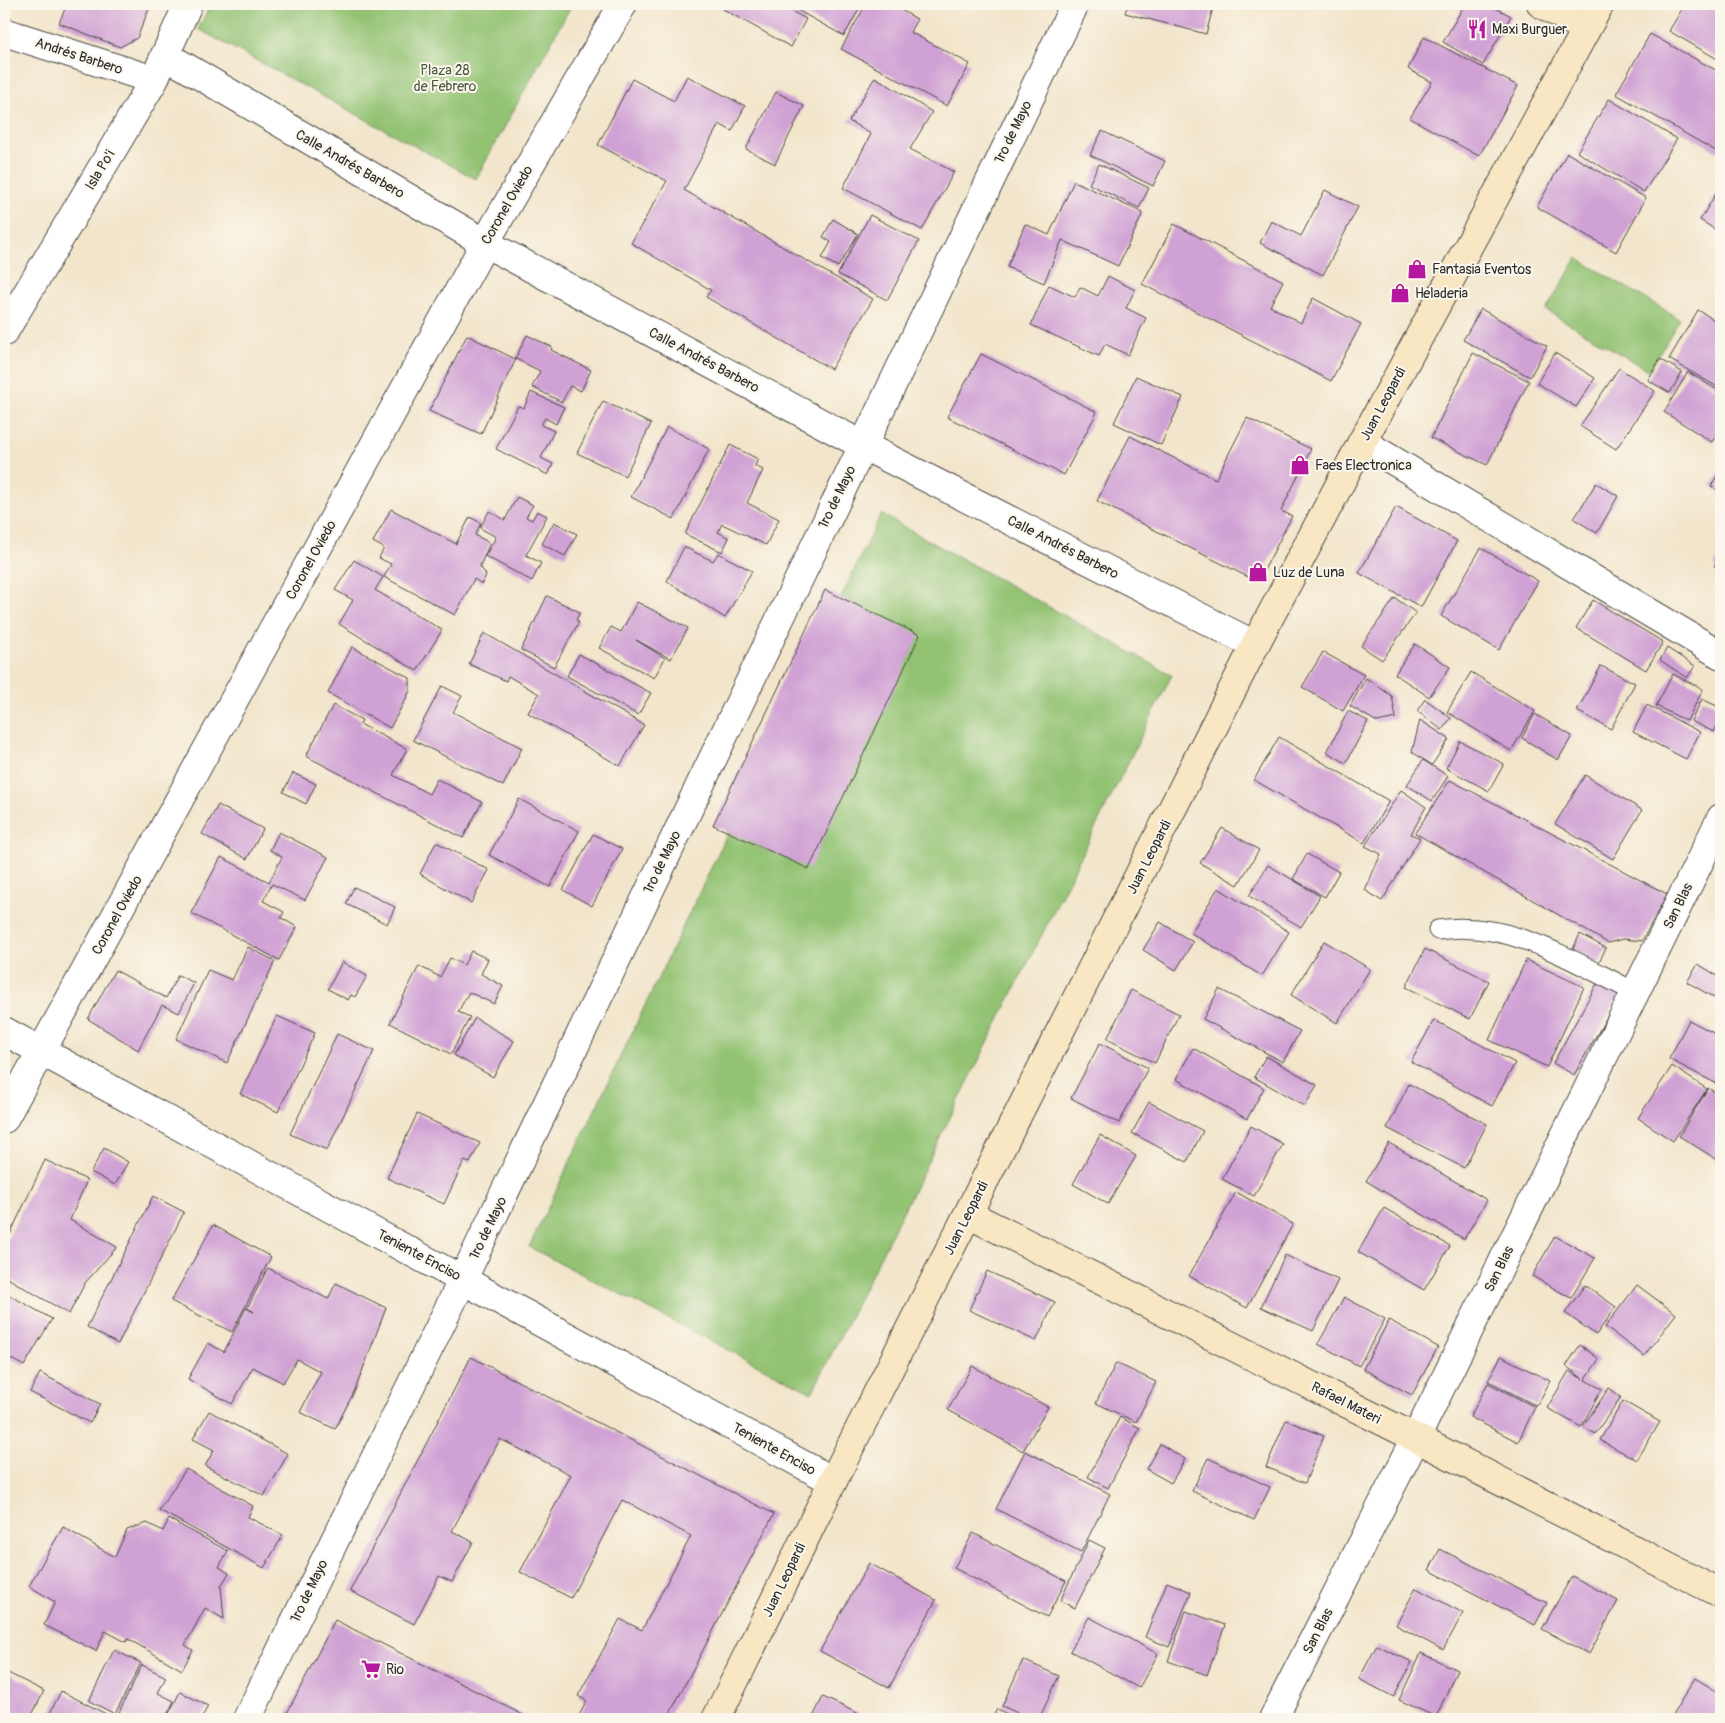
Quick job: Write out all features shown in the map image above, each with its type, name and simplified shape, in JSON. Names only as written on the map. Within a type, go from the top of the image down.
[{"type":"main road","points":[[1541,4],[1586,29]]},
{"type":"main road","name":"Juan Leopardi","points":[[716,1719],[833,1481],[1255,645],[1362,442],[1600,4]]},
{"type":"main road","name":"Rafael Materi","points":[[968,1214],[1416,1438],[1721,1594]]},
{"type":"street","name":"Isla Po'i","points":[[4,332],[159,67],[188,4]]},
{"type":"street","name":"Coronel Oviedo","points":[[4,1118],[42,1052],[485,243],[623,4]]},
{"type":"street","name":"1ro de Mayo","points":[[246,1719],[463,1278],[1075,4]]},
{"type":"street","name":"Andrés Barbero","points":[[4,32],[159,67]]},
{"type":"street","name":"Calle Andrés Barbero","points":[[159,67],[862,445],[1255,645]]},
{"type":"street","points":[[1362,442],[1721,654]]},
{"type":"street","name":"San Blas","points":[[1273,1719],[1416,1438],[1721,818]]},
{"type":"street","name":"Teniente Enciso","points":[[4,1031],[463,1278],[833,1481]]},
{"type":"lane","points":[[1438,930],[1457,927],[1476,928],[1518,936],[1635,992]]},
{"type":"green space","name":"Plaza 28 de Febrero","points":[[211,4],[572,4],[476,179],[198,29]]},
{"type":"green space","points":[[1577,258],[1680,319],[1649,371],[1546,310]]},
{"type":"green space","points":[[881,514],[1172,675],[812,1393],[529,1247]]},
{"type":"building","points":[[67,4],[151,4],[137,38],[120,47],[59,23]]},
{"type":"building","points":[[724,4],[789,4],[786,8],[806,19],[791,47],[721,8]]},
{"type":"building","points":[[791,4],[862,4],[844,36],[790,6]]},
{"type":"building","points":[[866,4],[890,4],[917,19],[910,32],[970,64],[947,106],[841,49]]},
{"type":"building","points":[[1128,4],[1214,4],[1206,34],[1125,13]]},
{"type":"building","name":"Maxi Burguer","points":[[1465,4],[1488,4],[1511,16],[1483,65],[1443,42]]},
{"type":"building","points":[[1685,4],[1721,4],[1721,61],[1669,31]]},
{"type":"building","points":[[1650,34],[1721,73],[1721,154],[1616,94]]},
{"type":"building","points":[[1424,37],[1518,86],[1479,156],[1410,118],[1432,82],[1408,69]]},
{"type":"building","points":[[687,76],[745,106],[732,131],[719,124],[684,190],[873,299],[831,369],[706,297],[711,290],[631,243],[667,181],[598,145],[632,79],[674,101]]},
{"type":"building","points":[[875,77],[932,112],[910,149],[954,172],[922,230],[843,188],[871,134],[849,121]]},
{"type":"building","points":[[776,92],[804,106],[775,164],[746,149]]},
{"type":"building","points":[[1609,99],[1677,139],[1644,192],[1577,152]]},
{"type":"building","points":[[1102,131],[1165,161],[1153,186],[1090,155]]},
{"type":"building","points":[[1567,153],[1646,198],[1616,252],[1537,207]]},
{"type":"building","points":[[1099,164],[1149,188],[1139,208],[1089,184]]},
{"type":"building","points":[[1074,181],[1143,213],[1118,266],[1062,240],[1044,283],[1007,267],[1025,224],[1049,235]]},
{"type":"building","points":[[1721,185],[1721,233],[1700,220]]},
{"type":"building","points":[[1325,190],[1358,207],[1323,275],[1260,243],[1271,221],[1301,236]]},
{"type":"building","points":[[870,215],[919,241],[887,300],[838,274]]},
{"type":"building","points":[[833,219],[858,234],[838,267],[822,258],[831,242],[823,237]]},
{"type":"building","points":[[1174,224],[1283,281],[1270,306],[1301,323],[1313,298],[1361,324],[1331,381],[1142,284]]},
{"type":"building","points":[[1108,276],[1135,290],[1126,308],[1146,318],[1128,355],[1105,344],[1099,356],[1031,325],[1049,285],[1075,297],[1080,287],[1098,296]]},
{"type":"building","points":[[1481,309],[1547,346],[1530,377],[1463,340]]},
{"type":"building","points":[[1698,310],[1721,324],[1721,389],[1669,359]]},
{"type":"building","points":[[467,335],[515,359],[527,335],[552,347],[551,350],[591,370],[581,391],[570,386],[562,402],[532,387],[540,371],[516,359],[481,434],[429,411]]},
{"type":"building","points":[[1473,353],[1529,381],[1487,465],[1431,438]]},
{"type":"building","points":[[1555,353],[1595,378],[1576,407],[1537,383]]},
{"type":"building","points":[[981,354],[1097,412],[1064,475],[947,417]]},
{"type":"building","points":[[1660,359],[1682,372],[1670,393],[1648,380]]},
{"type":"building","points":[[1619,368],[1655,391],[1616,449],[1580,426]]},
{"type":"building","points":[[1688,372],[1721,392],[1721,427],[1712,442],[1664,412]]},
{"type":"building","points":[[1136,376],[1183,397],[1161,445],[1114,423]]},
{"type":"building","points":[[531,392],[564,407],[556,424],[545,418],[541,425],[554,431],[541,458],[553,464],[548,475],[496,449],[518,406],[524,408]]},
{"type":"building","points":[[603,401],[651,424],[625,476],[577,453]]},
{"type":"building","points":[[1247,418],[1311,449],[1281,511],[1292,516],[1258,582],[1097,501],[1130,436],[1216,479]]},
{"type":"building","points":[[667,427],[709,449],[674,519],[631,497]]},
{"type":"building","points":[[730,445],[758,459],[755,466],[763,470],[747,503],[779,519],[766,545],[722,524],[718,532],[729,538],[722,552],[685,534]]},
{"type":"building","points":[[1721,469],[1721,493],[1711,486]]},
{"type":"building","points":[[1596,483],[1618,496],[1597,533],[1574,519]]},
{"type":"building","points":[[517,497],[533,505],[526,517],[532,520],[537,511],[547,516],[526,555],[541,563],[532,581],[485,556],[496,537],[480,528],[489,511],[505,520]]},
{"type":"building","points":[[1396,507],[1457,541],[1421,607],[1359,573]]},
{"type":"building","points":[[391,509],[456,544],[470,517],[481,523],[475,535],[490,543],[480,566],[486,575],[482,584],[474,579],[455,615],[384,577],[391,564],[379,558],[384,548],[373,542]]},
{"type":"building","points":[[554,522],[577,534],[565,556],[542,544]]},
{"type":"building","points":[[684,547],[713,561],[718,553],[752,571],[725,618],[667,581]]},
{"type":"building","points":[[1481,548],[1538,581],[1499,650],[1441,616]]},
{"type":"building","points":[[1721,552],[1721,569],[1714,566]]},
{"type":"building","points":[[354,560],[383,577],[375,590],[442,630],[417,671],[339,624],[353,600],[335,590]]},
{"type":"building","points":[[825,590],[920,635],[809,869],[713,825]]},
{"type":"building","points":[[547,596],[580,612],[576,620],[579,622],[554,667],[521,650]]},
{"type":"building","points":[[1395,598],[1416,613],[1382,660],[1361,646]]},
{"type":"building","points":[[1593,600],[1663,642],[1646,670],[1576,628]]},
{"type":"building","points":[[637,602],[688,628],[671,659],[636,640],[665,658],[654,678],[599,648],[611,627],[621,632]]},
{"type":"building","points":[[484,633],[644,725],[620,766],[528,713],[539,694],[508,676],[506,681],[469,664]]},
{"type":"building","points":[[1415,644],[1450,667],[1429,697],[1395,674]]},
{"type":"building","points":[[352,647],[410,678],[410,691],[390,728],[328,693]]},
{"type":"building","points":[[1667,648],[1695,666],[1687,678],[1660,660]]},
{"type":"building","points":[[1323,652],[1364,675],[1343,711],[1302,687]]},
{"type":"building","points":[[579,654],[651,693],[638,715],[567,676]]},
{"type":"building","points":[[1601,666],[1635,683],[1611,729],[1577,711]]},
{"type":"building","points":[[1471,672],[1535,711],[1511,751],[1447,712]]},
{"type":"building","points":[[1673,674],[1703,689],[1687,721],[1656,706]]},
{"type":"building","points":[[1366,678],[1392,696],[1396,718],[1377,722],[1350,706]]},
{"type":"building","points":[[442,686],[462,696],[453,712],[522,748],[503,786],[413,740]]},
{"type":"building","points":[[1425,699],[1451,718],[1442,730],[1417,711]]},
{"type":"building","points":[[1702,699],[1721,708],[1721,718],[1714,732],[1691,721]]},
{"type":"building","points":[[333,705],[362,720],[360,724],[407,749],[393,775],[429,794],[437,779],[482,802],[463,838],[306,756]]},
{"type":"building","points":[[1647,705],[1700,732],[1686,759],[1633,732]]},
{"type":"building","points":[[1348,711],[1368,721],[1346,763],[1327,752]]},
{"type":"building","points":[[1535,714],[1572,736],[1558,760],[1522,738]]},
{"type":"building","points":[[1420,720],[1449,739],[1432,765],[1412,752]]},
{"type":"building","points":[[1279,737],[1389,801],[1364,843],[1254,780]]},
{"type":"building","points":[[1460,741],[1504,764],[1489,791],[1446,768]]},
{"type":"building","points":[[1423,760],[1448,776],[1432,801],[1407,785]]},
{"type":"building","points":[[293,773],[316,784],[306,804],[283,792]]},
{"type":"building","points":[[1585,775],[1642,810],[1613,859],[1555,824]]},
{"type":"building","points":[[1450,780],[1667,894],[1642,941],[1623,939],[1608,943],[1415,833]]},
{"type":"building","points":[[1401,790],[1426,807],[1411,834],[1420,838],[1382,901],[1365,890],[1381,854],[1365,846]]},
{"type":"building","points":[[519,799],[579,831],[550,887],[489,855]]},
{"type":"building","points":[[218,805],[263,829],[247,859],[202,834]]},
{"type":"building","points":[[1222,828],[1259,850],[1238,885],[1200,863]]},
{"type":"building","points":[[279,832],[328,857],[305,900],[272,884],[263,901],[284,912],[281,918],[297,927],[279,960],[191,913],[221,857],[269,882],[282,857],[270,850]]},
{"type":"building","points":[[593,834],[622,849],[592,906],[563,890]]},
{"type":"building","points":[[436,842],[489,870],[471,903],[420,874]]},
{"type":"building","points":[[1307,854],[1339,872],[1325,897],[1293,879]]},
{"type":"building","points":[[1268,865],[1320,896],[1301,927],[1249,896]]},
{"type":"building","points":[[354,887],[395,907],[387,924],[346,904]]},
{"type":"building","points":[[1218,888],[1289,932],[1262,976],[1191,933]]},
{"type":"building","points":[[1160,922],[1193,942],[1176,970],[1143,950]]},
{"type":"building","points":[[1580,934],[1606,948],[1598,964],[1571,953]]},
{"type":"building","points":[[1324,941],[1370,969],[1337,1023],[1291,995]]},
{"type":"building","points":[[248,947],[275,961],[227,1063],[176,1039],[208,970],[232,980]]},
{"type":"building","points":[[1425,949],[1489,981],[1470,1019],[1406,987]]},
{"type":"building","points":[[471,951],[488,959],[481,974],[503,986],[494,1004],[469,992],[458,1012],[470,1017],[451,1054],[390,1023],[419,966],[440,977],[450,958],[464,965]]},
{"type":"building","points":[[1526,960],[1584,987],[1547,1067],[1489,1040]]},
{"type":"building","points":[[342,962],[367,976],[355,997],[351,995],[348,1000],[328,989]]},
{"type":"building","points":[[1698,964],[1721,978],[1720,1001],[1687,982]]},
{"type":"building","points":[[115,970],[166,998],[178,975],[194,983],[179,1013],[162,1005],[138,1050],[88,1019]]},
{"type":"building","points":[[1599,980],[1621,992],[1574,1075],[1553,1063]]},
{"type":"building","points":[[1219,989],[1300,1031],[1283,1062],[1203,1019]]},
{"type":"building","points":[[1131,990],[1179,1014],[1155,1063],[1107,1039]]},
{"type":"building","points":[[277,1016],[315,1033],[278,1112],[240,1094]]},
{"type":"building","points":[[475,1018],[514,1041],[493,1077],[454,1055]]},
{"type":"building","points":[[1434,1020],[1515,1063],[1492,1106],[1411,1062]]},
{"type":"building","points":[[1689,1020],[1721,1037],[1721,1086],[1669,1059]]},
{"type":"building","points":[[337,1034],[374,1051],[327,1150],[290,1134]]},
{"type":"building","points":[[1100,1043],[1148,1068],[1119,1123],[1071,1098]]},
{"type":"building","points":[[1193,1048],[1264,1088],[1247,1119],[1176,1079]]},
{"type":"building","points":[[1266,1056],[1317,1085],[1305,1106],[1254,1077]]},
{"type":"building","points":[[1672,1066],[1707,1089],[1673,1141],[1638,1118]]},
{"type":"building","points":[[1409,1084],[1487,1124],[1464,1168],[1387,1128]]},
{"type":"building","points":[[1708,1088],[1721,1096],[1721,1162],[1679,1136]]},
{"type":"building","points":[[1149,1102],[1203,1131],[1187,1162],[1132,1133]]},
{"type":"building","points":[[417,1114],[480,1143],[470,1163],[464,1161],[444,1204],[387,1178]]},
{"type":"building","points":[[1251,1126],[1283,1144],[1254,1196],[1222,1179]]},
{"type":"building","points":[[1100,1135],[1136,1156],[1108,1204],[1073,1184]]},
{"type":"building","points":[[1389,1143],[1487,1200],[1464,1239],[1366,1181]]},
{"type":"building","points":[[104,1148],[128,1162],[115,1185],[91,1172]]},
{"type":"building","points":[[45,1160],[87,1180],[70,1220],[117,1247],[85,1283],[69,1314],[4,1276],[4,1247]]},
{"type":"building","points":[[1236,1192],[1293,1224],[1247,1308],[1189,1276]]},
{"type":"building","points":[[153,1196],[184,1212],[118,1344],[87,1327]]},
{"type":"building","points":[[1384,1208],[1450,1246],[1424,1290],[1358,1252]]},
{"type":"building","points":[[213,1225],[271,1257],[232,1332],[171,1301]]},
{"type":"building","points":[[1555,1236],[1595,1258],[1571,1298],[1532,1276]]},
{"type":"building","points":[[1285,1255],[1338,1280],[1313,1331],[1261,1307]]},
{"type":"building","points":[[268,1268],[328,1299],[336,1283],[386,1308],[355,1390],[335,1429],[300,1412],[321,1372],[297,1359],[283,1383],[253,1367],[232,1404],[188,1379],[208,1343],[224,1352],[246,1308],[254,1312],[247,1308]]},
{"type":"building","points":[[987,1271],[1055,1302],[1036,1341],[969,1310]]},
{"type":"building","points":[[1585,1285],[1616,1307],[1596,1335],[1565,1313]]},
{"type":"building","points":[[1637,1285],[1676,1314],[1644,1356],[1605,1327]]},
{"type":"building","points":[[4,1292],[52,1319],[24,1366],[4,1355]]},
{"type":"building","points":[[1344,1297],[1385,1319],[1359,1366],[1318,1344]]},
{"type":"building","points":[[1389,1320],[1438,1347],[1412,1395],[1363,1369]]},
{"type":"building","points":[[1580,1345],[1599,1359],[1585,1380],[1602,1389],[1581,1427],[1547,1408],[1569,1371],[1583,1379],[1566,1366]]},
{"type":"building","points":[[1501,1356],[1550,1381],[1537,1406],[1488,1381]]},
{"type":"building","points":[[471,1357],[774,1514],[667,1719],[577,1719],[587,1701],[578,1696],[620,1619],[642,1630],[691,1536],[622,1500],[571,1598],[520,1572],[571,1475],[500,1439],[452,1531],[473,1542],[452,1582],[439,1576],[414,1624],[350,1591]]},
{"type":"building","points":[[1116,1363],[1156,1382],[1136,1422],[1096,1403]]},
{"type":"building","points":[[972,1366],[1048,1407],[1023,1451],[948,1410]]},
{"type":"building","points":[[40,1373],[100,1404],[90,1423],[30,1392]]},
{"type":"building","points":[[1488,1383],[1535,1407],[1518,1442],[1470,1417]]},
{"type":"building","points":[[1609,1388],[1621,1397],[1595,1434],[1583,1426]]},
{"type":"building","points":[[1623,1401],[1660,1422],[1637,1460],[1600,1440]]},
{"type":"building","points":[[209,1411],[288,1454],[264,1496],[205,1466],[214,1450],[193,1439]]},
{"type":"building","points":[[1120,1417],[1140,1428],[1108,1488],[1088,1477]]},
{"type":"building","points":[[1286,1420],[1324,1436],[1305,1483],[1266,1467]]},
{"type":"building","points":[[1160,1444],[1185,1459],[1171,1483],[1146,1469]]},
{"type":"building","points":[[1025,1451],[1110,1494],[1081,1552],[996,1509]]},
{"type":"building","points":[[1208,1458],[1270,1487],[1254,1520],[1192,1491]]},
{"type":"building","points":[[186,1469],[253,1506],[248,1517],[283,1535],[264,1568],[159,1510]]},
{"type":"building","points":[[169,1519],[228,1551],[219,1567],[229,1573],[221,1586],[224,1619],[205,1608],[185,1645],[193,1650],[182,1670],[128,1639],[126,1642],[105,1631],[96,1651],[44,1625],[55,1602],[29,1586],[63,1527],[115,1557],[127,1530],[147,1523],[163,1531]]},
{"type":"building","points":[[973,1533],[1066,1581],[1047,1617],[954,1568]]},
{"type":"building","points":[[1089,1540],[1105,1548],[1075,1608],[1060,1601]]},
{"type":"building","points":[[1440,1549],[1547,1603],[1535,1625],[1429,1570]]},
{"type":"building","points":[[869,1563],[936,1600],[889,1688],[820,1651]]},
{"type":"building","points":[[1572,1576],[1618,1601],[1589,1654],[1542,1629]]},
{"type":"building","points":[[1167,1582],[1191,1592],[1169,1647],[1145,1637]]},
{"type":"building","points":[[1416,1588],[1463,1613],[1443,1650],[1396,1625]]},
{"type":"building","points":[[1186,1611],[1225,1625],[1207,1675],[1168,1661]]},
{"type":"building","points":[[1089,1617],[1158,1654],[1139,1688],[1070,1651]]},
{"type":"building","name":"Rio","points":[[335,1620],[531,1719],[284,1719]]},
{"type":"building","points":[[1377,1645],[1412,1662],[1394,1697],[1359,1679]]},
{"type":"building","points":[[114,1650],[141,1663],[115,1714],[89,1701]]},
{"type":"building","points":[[1421,1653],[1457,1670],[1436,1717],[1399,1700]]},
{"type":"building","points":[[1023,1660],[1059,1676],[1039,1719],[1031,1719],[1002,1706]]},
{"type":"building","points":[[142,1665],[166,1677],[158,1693],[174,1701],[165,1719],[133,1719],[119,1712]]},
{"type":"building","points":[[4,1671],[44,1691],[30,1719],[4,1719]]},
{"type":"building","points":[[1695,1678],[1721,1694],[1721,1719],[1670,1719]]},
{"type":"building","points":[[61,1691],[112,1717],[111,1719],[47,1719]]},
{"type":"building","points":[[180,1692],[208,1706],[201,1719],[166,1719]]},
{"type":"building","points":[[823,1697],[870,1719],[812,1719]]},
{"type":"building","points":[[997,1709],[1017,1719],[992,1719]]},
{"type":"building","points":[[117,1714],[128,1719],[114,1719]]},
{"type":"place","name":"Maxi Burguer","points":[[1477,29]]},
{"type":"place","name":"Fantasia Eventos","points":[[1417,269]]},
{"type":"place","name":"Heladeria","points":[[1400,293]]},
{"type":"place","name":"Faes Electronica","points":[[1300,465]]},
{"type":"place","name":"Luz de Luna","points":[[1258,572]]},
{"type":"place","name":"Rio","points":[[371,1669]]}]
